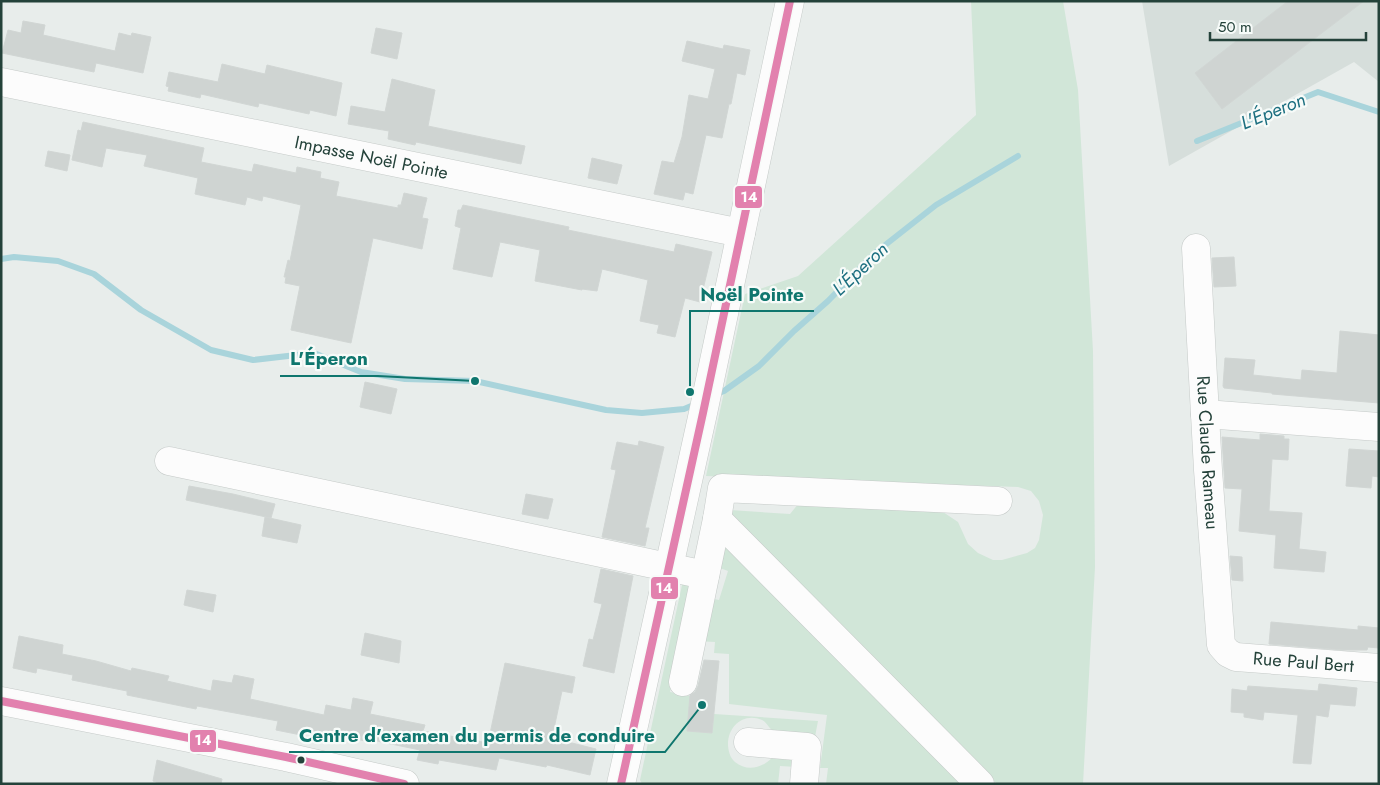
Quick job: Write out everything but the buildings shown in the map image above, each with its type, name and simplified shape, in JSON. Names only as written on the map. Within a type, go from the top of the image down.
[{"type":"street","points":[[621,784],[790,1]]},
{"type":"street","name":"Impasse Noël Pointe","points":[[1,82],[741,233]]},
{"type":"street","name":"Rue Claude Rameau","points":[[1196,248],[1219,640],[1223,649],[1228,653]]},
{"type":"street","points":[[1205,414],[1379,427]]},
{"type":"street","points":[[169,461],[705,575]]},
{"type":"street","points":[[683,682],[722,488],[998,501]]},
{"type":"street","points":[[717,519],[980,784]]},
{"type":"street","name":"Rue Paul Bert","points":[[1228,653],[1236,656],[1379,668]]},
{"type":"street","points":[[1,701],[286,757],[405,784]]},
{"type":"street","points":[[748,742],[807,747],[804,784]]},
{"type":"shaded area","points":[[1142,1],[1379,1],[1379,82],[1354,62],[1169,166]]},
{"type":"green space","points":[[971,1],[1063,1],[1078,90],[1093,351],[1095,567],[1083,784],[997,784],[734,521],[730,510],[790,514],[799,503],[937,508],[958,522],[968,544],[978,553],[993,560],[1002,560],[1027,553],[1035,548],[1039,540],[1043,515],[1039,501],[1031,491],[1018,487],[706,476],[745,294],[798,276],[976,115]]},
{"type":"green space","points":[[716,537],[968,784],[826,784],[828,768],[820,768],[827,715],[729,704],[729,654],[714,653],[715,642],[696,641],[705,597],[719,600],[728,571],[712,565]]},
{"type":"green space","points":[[682,585],[691,585],[670,692],[690,696],[687,731],[712,733],[714,714],[818,721],[814,742],[776,733],[764,721],[755,718],[743,719],[734,726],[729,737],[728,749],[735,762],[740,765],[751,768],[756,767],[767,762],[775,754],[798,755],[797,767],[780,766],[778,784],[642,784],[640,780]]},
{"type":"waterway","name":"L'Éperon","points":[[1197,141],[1318,92],[1379,112]]},
{"type":"waterway","name":"L'Éperon","points":[[714,395],[724,391],[759,366],[828,301],[875,253],[936,205],[1018,156]]},
{"type":"waterway","name":"L'Éperon","points":[[1,259],[14,257],[58,261],[94,274],[141,310],[211,350],[253,360],[314,353],[361,372],[405,379],[475,381],[606,410],[642,413],[684,409],[696,404]]},
{"type":"transit line","name":"14","points":[[621,784],[703,413],[790,1]]},
{"type":"transit line","name":"14","points":[[1,701],[286,757],[404,784]]},
{"type":"place","name":"L'Éperon","points":[[475,381]]},
{"type":"place","name":"Noël Pointe","points":[[690,392]]},
{"type":"place","name":"Centre d'examen du permis de conduire","points":[[702,705]]}]
